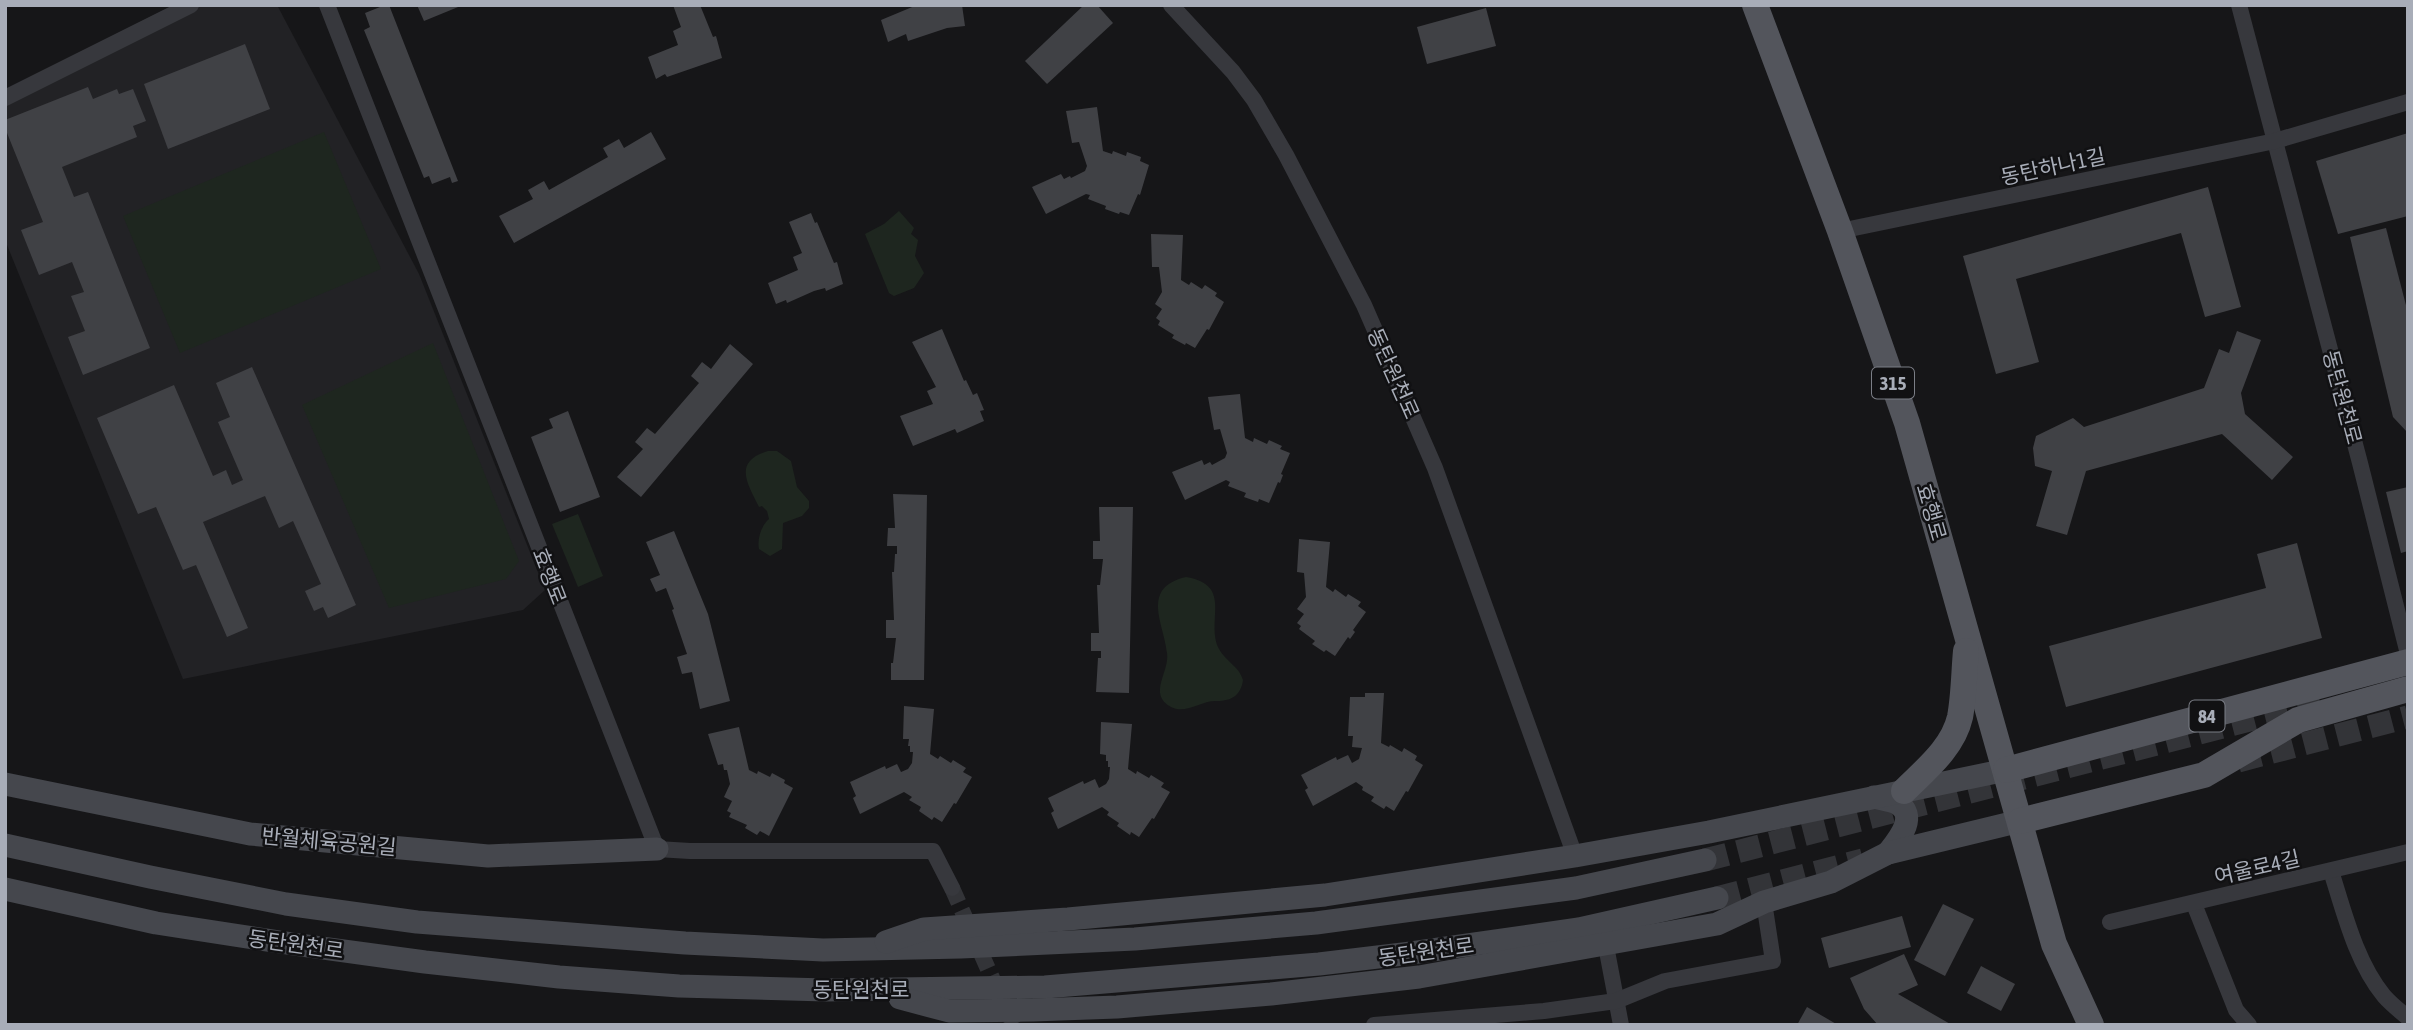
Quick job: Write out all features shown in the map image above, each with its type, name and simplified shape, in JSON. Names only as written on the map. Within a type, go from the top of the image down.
[{"type":"main road","name":"효행로","points":[[1755,5],[1840,231],[1907,423],[2054,944],[2091,1025]]},
{"type":"main road","points":[[1904,791],[1938,757],[1953,736],[1960,718],[1967,635]]},
{"type":"main road","name":"84","points":[[2006,770],[2408,662]]},
{"type":"main road","name":"84","points":[[2020,821],[2204,775],[2298,720],[2408,689]]},
{"type":"main road","points":[[866,949],[924,929],[1068,919],[1325,895],[1575,856],[1709,832],[2006,770]]},
{"type":"main road","name":"반월체육공원길","points":[[5,784],[250,834],[488,856],[657,849]]},
{"type":"main road","points":[[1874,797],[1898,804],[1905,813],[1907,824],[1888,853]]},
{"type":"main road","points":[[870,990],[949,1011],[1033,1010],[1117,1007],[1271,994],[1419,977],[1717,925],[1764,902],[1831,881],[1888,853],[2020,821]]},
{"type":"main road","name":"동탄원천로","points":[[5,845],[286,904],[417,922],[685,943],[823,950],[1135,939],[1316,923],[1576,888],[1705,860]]},
{"type":"main road","name":"동탄원천로","points":[[5,889],[156,923],[439,964],[679,986],[870,990],[1045,987],[1319,964],[1424,952],[1579,929],[1717,898]]},
{"type":"street","points":[[5,98],[191,5]]},
{"type":"street","name":"효행로","points":[[327,5],[657,849]]},
{"type":"street","name":"동탄원천로","points":[[1171,5],[1233,72],[1254,100],[1286,155],[1364,305],[1435,468],[1575,856]]},
{"type":"street","points":[[2239,5],[2275,141]]},
{"type":"street","name":"동탄하나1길","points":[[1840,231],[2275,141],[2408,102]]},
{"type":"street","name":"동탄원천로","points":[[2275,141],[2408,654]]},
{"type":"street","points":[[657,849],[933,851],[952,888]]},
{"type":"street","name":"여울로4길","points":[[2110,922],[2408,852]]},
{"type":"street","name":"여울로4길","points":[[2330,871],[2367,970],[2384,996],[2408,1018]]},
{"type":"street","points":[[1374,1025],[1544,1011],[1616,1001],[1665,981],[1773,961],[1764,902]]},
{"type":"street","name":"여울로4길","points":[[2194,904],[2236,1010],[2249,1025]]},
{"type":"street","points":[[1606,946],[1622,1024]]},
{"type":"shaded area","points":[[191,5],[277,5],[419,274],[545,590],[523,610],[183,679],[5,240],[5,98]]},
{"type":"shaded area","points":[[324,132],[381,269],[180,353],[123,216]]},
{"type":"shaded area","points":[[899,211],[914,228],[911,234],[918,240],[915,256],[924,273],[914,288],[894,296],[889,293],[865,234],[884,224]]},
{"type":"shaded area","points":[[433,343],[519,561],[506,579],[389,608],[302,405]]},
{"type":"shaded area","points":[[768,451],[777,451],[791,461],[797,487],[809,501],[809,508],[802,516],[783,523],[782,549],[770,556],[759,549],[759,537],[769,519],[767,511],[762,506],[759,507],[746,474],[750,461]]},
{"type":"shaded area","points":[[578,514],[603,576],[578,587],[552,524]]},
{"type":"shaded area","points":[[1186,577],[1201,581],[1214,596],[1219,649],[1239,671],[1243,680],[1238,693],[1231,698],[1177,709],[1164,702],[1161,696],[1167,653],[1158,608],[1163,589]]},
{"type":"building","points":[[389,5],[458,181],[452,183],[450,177],[432,184],[429,176],[424,178],[364,30],[370,27],[365,13]]},
{"type":"building","points":[[417,5],[463,5],[424,21]]},
{"type":"building","points":[[673,5],[700,5],[713,37],[716,36],[722,58],[656,79],[648,57],[678,45],[673,31],[681,27]]},
{"type":"building","points":[[917,5],[962,5],[965,26],[947,28],[908,41],[906,34],[888,42],[881,20]]},
{"type":"building","points":[[1084,5],[1097,5],[1113,23],[1047,84],[1025,61]]},
{"type":"building","points":[[1486,8],[1496,46],[1427,64],[1417,27]]},
{"type":"building","points":[[245,44],[270,109],[168,149],[144,84]]},
{"type":"building","points":[[88,87],[93,99],[117,89],[119,94],[133,89],[146,121],[133,126],[137,137],[62,167],[74,197],[88,192],[150,348],[83,375],[68,337],[85,331],[71,296],[84,292],[72,262],[39,275],[21,230],[43,222],[5,128],[5,120]]},
{"type":"building","points":[[1097,107],[1103,151],[1112,154],[1113,151],[1126,156],[1127,152],[1141,157],[1140,161],[1149,165],[1140,195],[1138,194],[1129,215],[1105,209],[1106,206],[1088,199],[1090,195],[1086,194],[1046,214],[1032,187],[1061,174],[1064,179],[1070,176],[1071,178],[1085,171],[1087,166],[1079,142],[1072,143],[1066,111]]},
{"type":"building","points":[[651,132],[666,159],[514,243],[499,216],[533,199],[528,190],[544,181],[549,190],[608,157],[603,148],[619,139],[624,148]]},
{"type":"building","points":[[2408,133],[2408,216],[2338,234],[2316,161]]},
{"type":"building","points":[[2208,187],[2241,307],[2205,317],[2181,233],[2016,279],[2039,362],[1996,374],[1963,256]]},
{"type":"building","points":[[811,213],[834,263],[837,262],[843,284],[826,291],[825,288],[814,291],[787,303],[786,300],[776,304],[768,283],[798,270],[793,257],[802,253],[789,222]]},
{"type":"building","points":[[2386,228],[2408,313],[2408,433],[2393,417],[2350,237]]},
{"type":"building","points":[[1151,234],[1183,235],[1181,280],[1189,285],[1191,282],[1202,289],[1205,285],[1224,302],[1209,330],[1207,329],[1195,348],[1172,338],[1174,335],[1158,325],[1160,321],[1156,318],[1162,309],[1155,304],[1162,292],[1159,267],[1152,267]]},
{"type":"building","points":[[942,329],[964,381],[966,380],[973,395],[977,393],[984,410],[980,411],[984,421],[957,433],[955,429],[913,446],[900,416],[933,404],[927,391],[936,387],[912,342]]},
{"type":"building","points":[[2237,331],[2261,340],[2241,393],[2245,414],[2293,457],[2272,480],[2222,434],[2086,471],[2067,535],[2036,526],[2052,471],[2035,466],[2033,448],[2036,436],[2073,418],[2084,427],[2204,388],[2219,349],[2229,353]]},
{"type":"building","points":[[730,344],[753,364],[641,497],[617,477],[643,449],[635,442],[647,428],[655,434],[699,383],[691,376],[702,362],[711,369]]},
{"type":"building","points":[[252,367],[356,605],[328,618],[323,607],[314,611],[305,591],[321,584],[293,521],[279,528],[265,496],[203,522],[248,628],[227,637],[196,565],[183,570],[156,507],[138,514],[97,418],[174,385],[213,476],[226,470],[232,485],[243,480],[218,422],[230,417],[216,383]]},
{"type":"building","points":[[1240,394],[1245,438],[1253,442],[1254,438],[1267,444],[1269,440],[1290,453],[1280,483],[1278,482],[1269,503],[1244,497],[1246,493],[1228,486],[1230,482],[1226,480],[1185,500],[1172,472],[1202,460],[1204,465],[1210,462],[1212,465],[1225,458],[1227,453],[1220,429],[1214,430],[1208,397]]},
{"type":"building","points":[[568,411],[600,497],[560,512],[531,437],[553,428],[549,419]]},
{"type":"building","points":[[2408,487],[2408,551],[2401,553],[2386,492]]},
{"type":"building","points":[[893,494],[927,495],[924,680],[891,680],[896,638],[886,638],[886,620],[894,620],[892,572],[897,546],[887,546],[888,528],[895,528]]},
{"type":"building","points":[[1099,507],[1133,507],[1129,693],[1096,692],[1098,658],[1101,658],[1101,651],[1091,651],[1091,633],[1099,633],[1097,585],[1100,585],[1103,559],[1093,559],[1093,541],[1100,541]]},
{"type":"building","points":[[674,531],[708,614],[730,701],[700,709],[692,672],[682,674],[677,657],[687,654],[666,588],[656,592],[650,579],[660,575],[646,542]]},
{"type":"building","points":[[1299,539],[1330,542],[1326,587],[1333,592],[1335,589],[1346,597],[1348,594],[1361,602],[1358,606],[1366,612],[1353,630],[1355,632],[1350,639],[1348,637],[1335,656],[1312,644],[1315,641],[1299,629],[1301,626],[1297,623],[1304,614],[1297,609],[1306,597],[1304,573],[1297,572]]},
{"type":"building","points":[[2297,543],[2322,638],[2066,707],[2049,646],[2266,588],[2257,554]]},
{"type":"building","points":[[1365,693],[1384,693],[1381,743],[1402,752],[1404,748],[1417,756],[1415,760],[1423,765],[1394,811],[1386,806],[1384,809],[1371,801],[1374,797],[1362,790],[1363,787],[1356,782],[1313,806],[1301,775],[1336,757],[1337,760],[1348,755],[1352,763],[1359,759],[1362,748],[1352,747],[1353,736],[1348,736],[1350,697],[1365,697]]},
{"type":"building","points":[[904,706],[934,709],[930,754],[938,759],[940,756],[951,763],[953,760],[966,768],[963,772],[972,777],[942,822],[934,817],[932,820],[919,811],[921,807],[909,800],[912,797],[904,792],[860,814],[853,798],[856,796],[850,782],[885,766],[886,769],[897,764],[901,772],[908,769],[912,763],[913,752],[910,752],[908,746],[909,739],[903,739]]},
{"type":"building","points":[[1101,722],[1132,724],[1128,769],[1149,778],[1151,775],[1164,783],[1161,787],[1170,792],[1154,819],[1152,818],[1139,837],[1131,832],[1130,835],[1117,826],[1119,823],[1107,815],[1109,812],[1102,807],[1058,829],[1051,813],[1054,811],[1048,798],[1083,781],[1084,784],[1095,779],[1099,788],[1109,779],[1110,767],[1106,755],[1100,754]]},
{"type":"building","points":[[739,727],[749,770],[770,777],[772,773],[793,788],[769,836],[760,831],[757,835],[745,828],[747,825],[729,817],[731,813],[727,811],[732,801],[724,797],[730,784],[727,770],[724,770],[723,764],[718,765],[708,734]]},
{"type":"building","points":[[1943,904],[1974,919],[1945,976],[1914,960]]},
{"type":"building","points":[[1902,916],[1911,947],[1829,968],[1821,938]]},
{"type":"building","points":[[1904,954],[1918,985],[1898,994],[1952,1025],[1878,1025],[1864,1009],[1850,978]]},
{"type":"building","points":[[1981,966],[2015,984],[2001,1011],[1967,993]]},
{"type":"building","points":[[1807,1007],[1838,1025],[1797,1025]]},
{"type":"tunnel","points":[[1705,860],[2320,702]]},
{"type":"tunnel","points":[[2238,761],[2408,717]]},
{"type":"tunnel","points":[[1717,898],[1863,860]]},
{"type":"tunnel","points":[[952,888],[1013,1025]]}]
